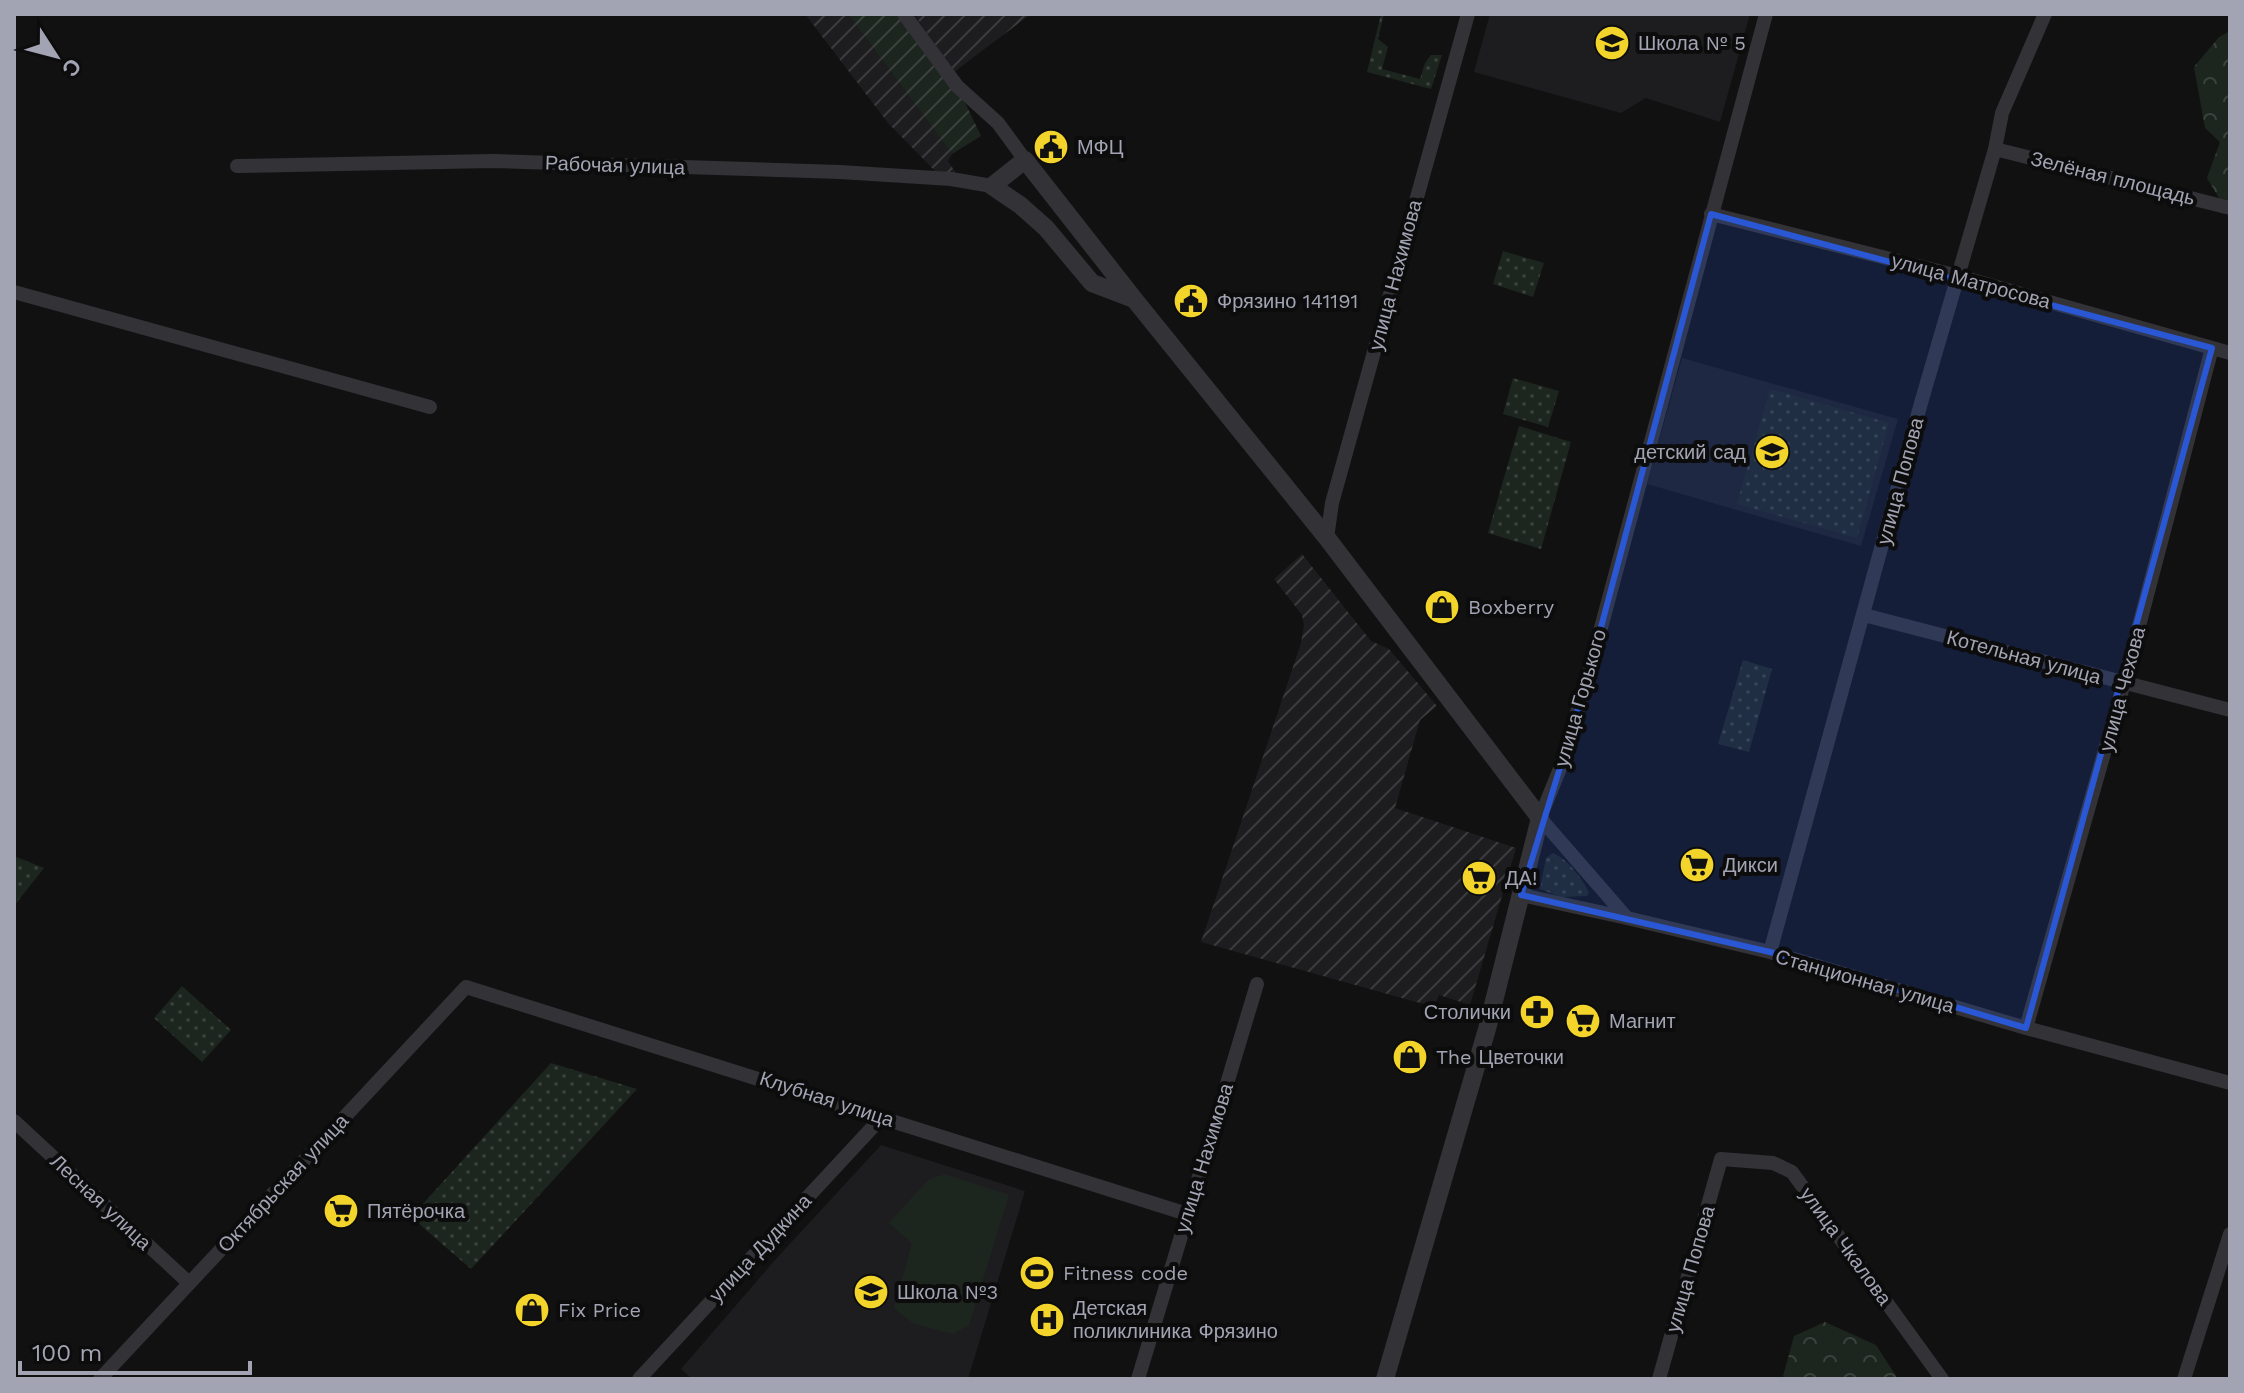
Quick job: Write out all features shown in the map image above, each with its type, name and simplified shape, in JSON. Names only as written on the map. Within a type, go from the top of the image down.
[{"type":"street","points":[[904,14],[957,86],[998,123],[1134,299],[1327,538],[1540,818],[1627,918]]},
{"type":"street","name":"улица Нахимова","points":[[1327,538],[1332,503],[1468,14]]},
{"type":"street","name":"улица Горького","points":[[1385,1379],[1487,1029],[1540,818],[1561,766],[1588,676],[1766,14]]},
{"type":"street","name":"улица Попова","points":[[1770,952],[1995,149],[2002,113],[2045,14]]},
{"type":"street","name":"Зелёная площадь","points":[[1995,149],[2230,208]]},
{"type":"street","points":[[1025,160],[992,186],[1046,228],[1092,283],[1134,299]]},
{"type":"street","name":"Рабочая улица","points":[[237,166],[509,161],[840,172],[951,179],[992,186]]},
{"type":"street","name":"улица Матросова","points":[[1711,214],[1958,276],[2230,353]]},
{"type":"street","points":[[14,292],[430,407]]},
{"type":"street","name":"улица Чехова","points":[[2026,1028],[2124,683],[2212,348]]},
{"type":"street","name":"Котельная улица","points":[[1864,615],[2230,710]]},
{"type":"street","name":"Станционная улица","points":[[1521,895],[1770,952],[2026,1028],[2230,1083]]},
{"type":"street","name":"улица Нахимова","points":[[1138,1379],[1257,984]]},
{"type":"street","name":"Клубная улица","points":[[466,987],[1187,1214]]},
{"type":"street","name":"Октябрьская улица","points":[[100,1379],[466,987]]},
{"type":"street","name":"улица Дудкина","points":[[639,1379],[882,1117]]},
{"type":"street","name":"Лесная улица","points":[[14,1121],[189,1283]]},
{"type":"street","name":"улица Попова","points":[[1659,1379],[1721,1159]]},
{"type":"street","name":"улица Чкалова","points":[[1721,1159],[1773,1163],[1792,1172],[1942,1379]]},
{"type":"street","points":[[2184,1379],[2230,1234]]},
{"type":"highlighted area","points":[[1711,214],[2212,348],[2026,1028],[1770,952],[1521,895],[1588,676]]},
{"type":"shaded area","points":[[805,14],[848,14],[952,154],[948,161],[956,173],[936,172],[888,123]]},
{"type":"shaded area","points":[[914,14],[1031,14],[954,72]]},
{"type":"shaded area","name":"Школа № 5","points":[[1490,14],[1750,14],[1720,122],[1646,98],[1621,113],[1474,72]]},
{"type":"shaded area","name":"детский сад","points":[[1682,358],[1898,419],[1861,546],[1647,484]]},
{"type":"shaded area","points":[[1302,554],[1371,641],[1389,649],[1437,706],[1420,720],[1395,808],[1516,848],[1470,1005],[1439,995],[1434,1007],[1201,942],[1301,643],[1302,615],[1274,579]]},
{"type":"shaded area","name":"Школа №3","points":[[881,1145],[1025,1191],[968,1379],[692,1379],[681,1369],[775,1260]]},
{"type":"green space","points":[[848,14],[904,14],[957,86],[981,136],[952,154]]},
{"type":"green space","points":[[1381,14],[1384,14],[1378,39],[1388,47],[1382,69],[1420,79],[1431,55],[1442,55],[1431,89],[1367,72]]},
{"type":"green space","points":[[2230,31],[2230,201],[2219,198],[2207,178],[2220,142],[2205,128],[2194,67],[2219,37]]},
{"type":"green space","points":[[1503,251],[1544,263],[1533,297],[1493,284]]},
{"type":"green space","points":[[1513,378],[1559,391],[1548,427],[1503,414]]},
{"type":"green space","points":[[1770,389],[1889,423],[1857,538],[1737,504]]},
{"type":"green space","points":[[1519,426],[1571,442],[1541,549],[1488,533]]},
{"type":"green space","points":[[1743,660],[1772,669],[1749,752],[1718,744]]},
{"type":"green space","points":[[1553,853],[1578,876],[1589,893],[1587,896],[1561,897],[1540,889],[1546,858]]},
{"type":"green space","points":[[14,856],[44,868],[14,906]]},
{"type":"green space","points":[[182,986],[231,1030],[202,1062],[154,1018]]},
{"type":"green space","points":[[551,1063],[637,1089],[471,1269],[411,1217]]},
{"type":"green space","points":[[945,1174],[1009,1195],[969,1325],[953,1334],[914,1324],[894,1308],[912,1243],[889,1223],[929,1179]]},
{"type":"green space","points":[[1825,1322],[1876,1345],[1898,1379],[1786,1379],[1783,1376],[1794,1336]]},
{"type":"place","name":"Школа № 5","points":[[1612,43]]},
{"type":"place","name":"МФЦ","points":[[1051,147]]},
{"type":"place","name":"Фрязино 141191","points":[[1191,301]]},
{"type":"place","name":"детский сад","points":[[1772,452]]},
{"type":"place","name":"Boxberry","points":[[1442,607]]},
{"type":"place","name":"Дикси","points":[[1697,865]]},
{"type":"place","name":"ДА!","points":[[1479,878]]},
{"type":"place","name":"Столички","points":[[1537,1012]]},
{"type":"place","name":"Магнит","points":[[1583,1021]]},
{"type":"place","name":"The Цветочки","points":[[1410,1057]]},
{"type":"place","name":"Пятёрочка","points":[[341,1211]]},
{"type":"place","name":"Fitness code","points":[[1037,1273]]},
{"type":"place","name":"Школа №3","points":[[871,1292]]},
{"type":"place","name":"Fix Price","points":[[532,1310]]},
{"type":"place","name":"Детская поликлиника Фрязино","points":[[1047,1320]]}]
